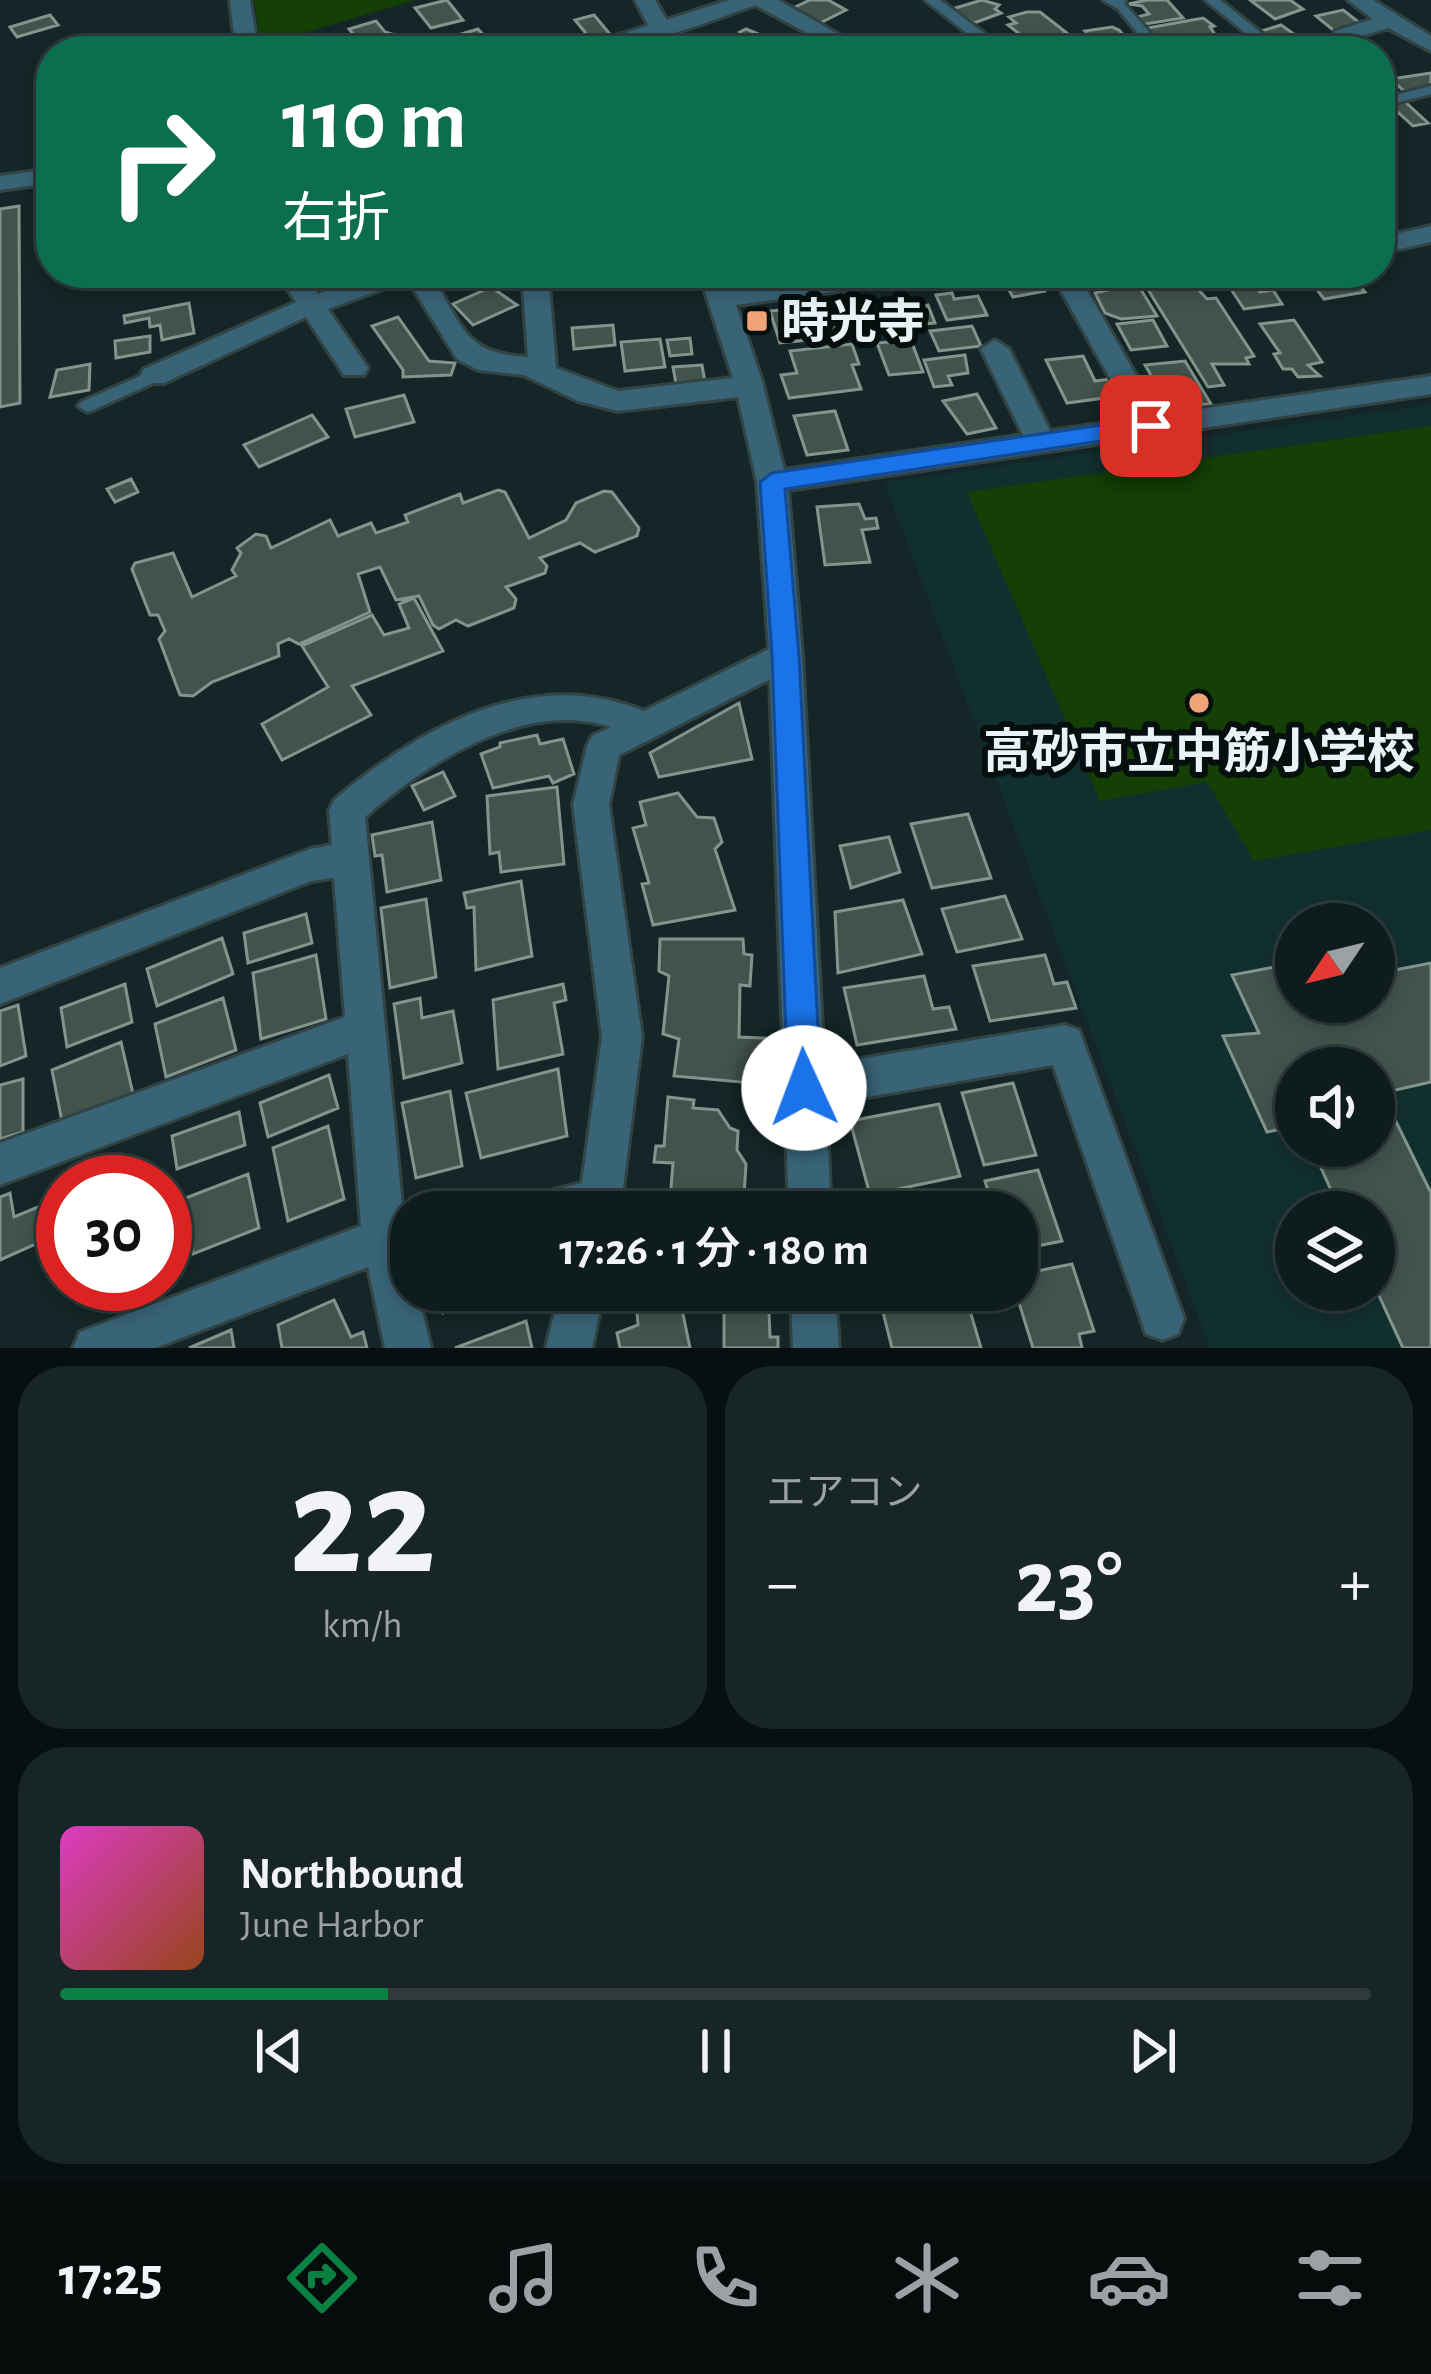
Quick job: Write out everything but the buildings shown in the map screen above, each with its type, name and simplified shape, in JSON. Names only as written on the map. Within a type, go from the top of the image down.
[{"type":"street","points":[[240,0],[245,36]]},
{"type":"street","points":[[645,0],[662,36]]},
{"type":"street","points":[[675,36],[748,0]]},
{"type":"street","points":[[762,0],[829,36]]},
{"type":"street","points":[[1358,0],[1431,45]]},
{"type":"street","points":[[1342,36],[1390,20]]},
{"type":"street","points":[[0,183],[36,178]]},
{"type":"street","points":[[1395,240],[1431,234]]},
{"type":"street","points":[[300,288],[354,368]]},
{"type":"street","points":[[154,376],[311,304],[358,288]]},
{"type":"street","points":[[426,288],[467,353],[488,364],[543,371],[588,394],[618,401],[749,386]]},
{"type":"street","points":[[536,288],[543,371]]},
{"type":"street","points":[[716,288],[749,386],[772,482],[786,656],[809,1191]]},
{"type":"street","points":[[765,288],[864,292],[874,288]]},
{"type":"street","points":[[1045,301],[1066,288]]},
{"type":"street","points":[[1073,288],[1151,426]]},
{"type":"street","points":[[995,349],[1041,442]]},
{"type":"street","points":[[772,482],[1431,385]]},
{"type":"street","points":[[603,1191],[622,1037],[591,805],[604,746],[786,656]]},
{"type":"street","points":[[391,1191],[366,1028],[346,811],[383,777],[464,736],[554,706],[606,709],[644,726]]},
{"type":"street","points":[[0,986],[310,865],[350,859]]},
{"type":"street","points":[[0,1164],[366,1028]]},
{"type":"street","points":[[804,1088],[1065,1044],[1162,1318]]},
{"type":"street","points":[[96,1348],[390,1240]]},
{"type":"street","points":[[405,1311],[408,1348]]},
{"type":"street","points":[[569,1348],[577,1311]]},
{"type":"street","points":[[814,1311],[816,1348]]},
{"type":"lane","points":[[932,0],[979,36]]},
{"type":"lane","points":[[1117,0],[1147,36]]},
{"type":"lane","points":[[1212,0],[1258,36]]},
{"type":"lane","points":[[1395,99],[1431,90]]},
{"type":"lane","points":[[87,406],[154,376]]},
{"type":"shaded area","name":"高砂市立中筋小学校","points":[[1431,405],[1431,1348],[1210,1348],[884,482]]},
{"type":"green space","points":[[254,0],[415,0],[294,36],[259,36]]},
{"type":"green space","points":[[1431,426],[1431,830],[1254,861],[1207,782],[1100,801],[967,492]]},
{"type":"place","name":"時光寺","points":[[757,321]]},
{"type":"place","name":"高砂市立中筋小学校","points":[[1199,703]]},
{"type":"route","points":[[804,1088],[786,656],[772,482],[1151,426]]}]
